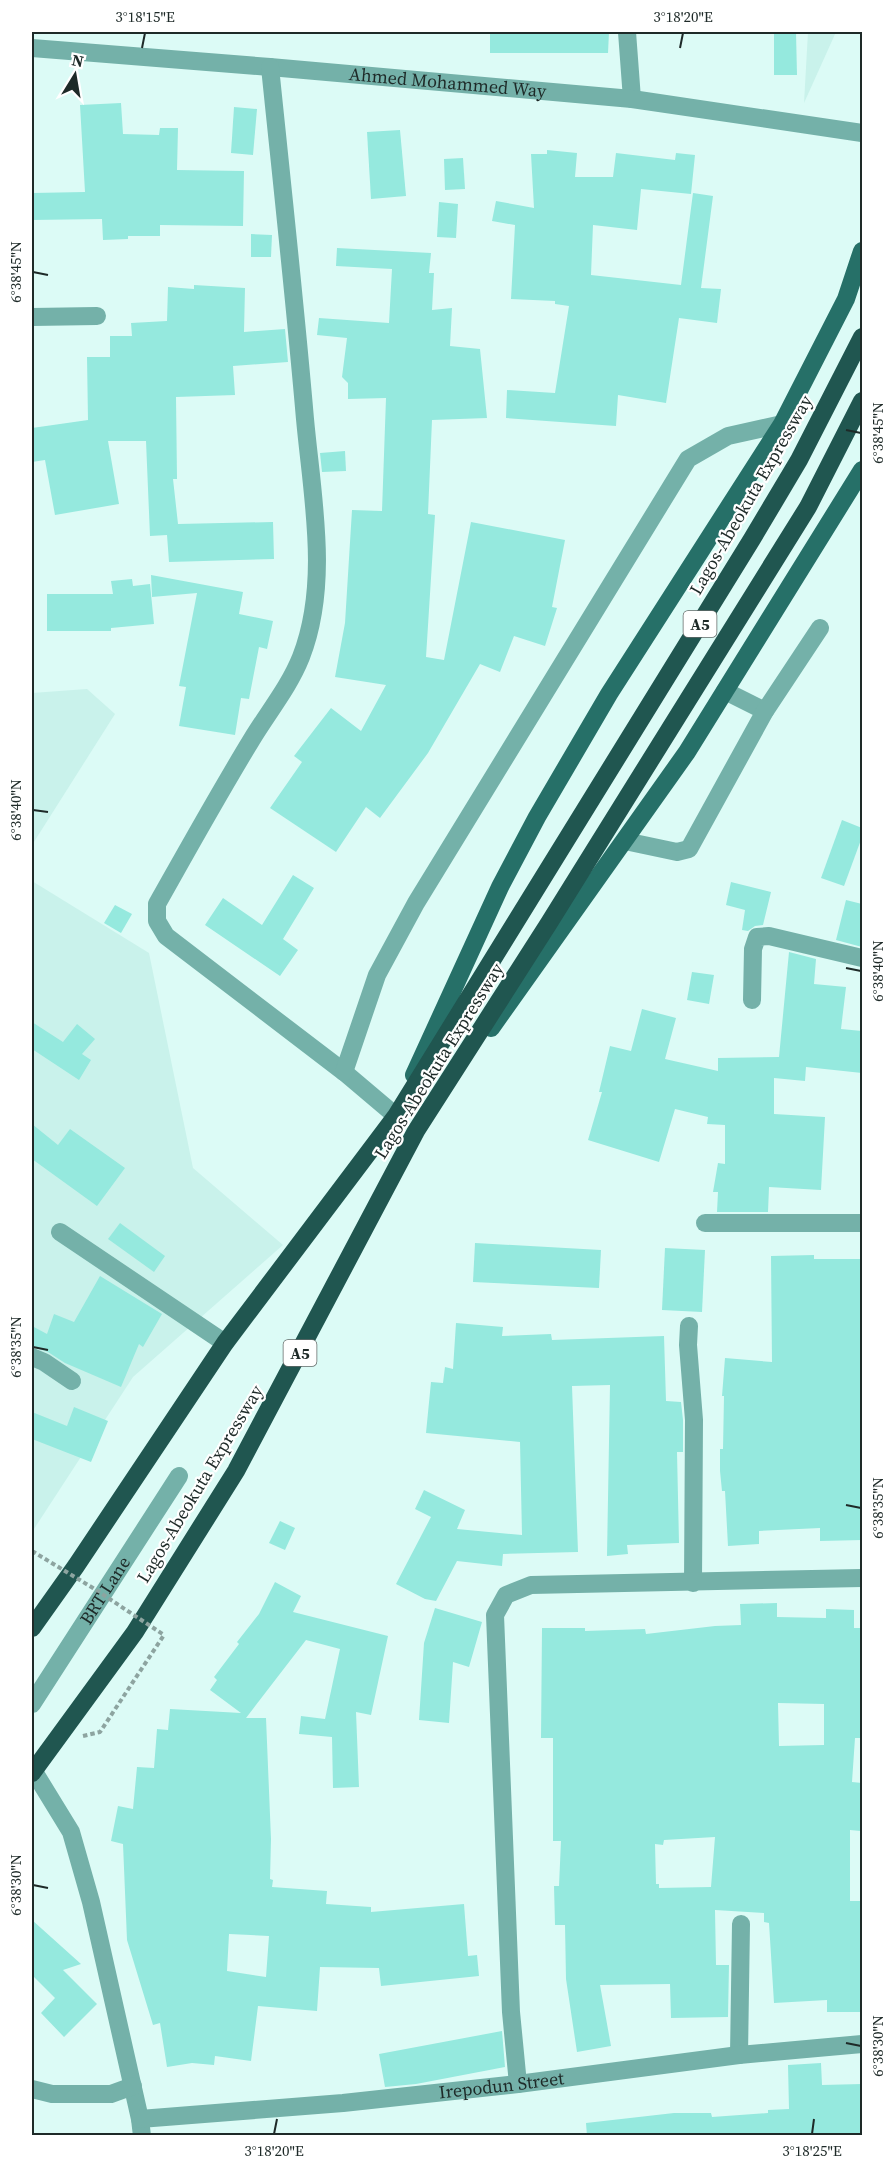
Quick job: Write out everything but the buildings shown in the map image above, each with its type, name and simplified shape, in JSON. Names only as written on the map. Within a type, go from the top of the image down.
[{"type":"highway","name":"Lagos-Abeokuta Expressway","points":[[32,1628],[225,1342],[396,1116],[752,539],[799,460],[862,338]]},
{"type":"highway","name":"Lagos-Abeokuta Expressway","points":[[32,1772],[135,1632],[236,1470],[416,1131],[543,933],[808,507],[862,400]]},
{"type":"main road","points":[[396,1116],[501,887],[537,817],[609,694],[782,424],[846,299],[862,251]]},
{"type":"main road","points":[[416,1131],[687,752],[862,470]]},
{"type":"street","points":[[627,32],[632,99]]},
{"type":"street","name":"Ahmed Mohammed Way","points":[[32,48],[632,99],[862,133]]},
{"type":"street","points":[[270,67],[314,514],[317,559],[313,610],[301,656],[286,689],[252,738],[157,904],[157,921],[166,936],[344,1072],[396,1116]]},
{"type":"street","points":[[32,317],[97,316]]},
{"type":"street","points":[[344,1072],[377,975],[416,903],[688,459],[728,436],[782,424]]},
{"type":"street","points":[[625,841],[677,852],[689,849],[765,711],[820,628]]},
{"type":"street","points":[[725,691],[765,711]]},
{"type":"street","points":[[752,1000],[753,949],[757,937],[769,936],[862,958]]},
{"type":"street","points":[[705,1223],[862,1223]]},
{"type":"street","points":[[60,1232],[225,1342]]},
{"type":"street","points":[[689,1326],[688,1345],[694,1420],[693,1582]]},
{"type":"street","points":[[32,1357],[44,1362],[72,1381]]},
{"type":"street","name":"BRT Lane","points":[[32,1704],[178,1476]]},
{"type":"street","points":[[519,2084],[511,2012],[495,1615],[506,1595],[531,1585],[862,1578]]},
{"type":"street","points":[[32,1772],[71,1832],[91,1902],[141,2127]]},
{"type":"street","points":[[739,2055],[741,1924]]},
{"type":"street","name":"Irepodun Street","points":[[141,2127],[519,2084],[739,2055],[862,2044]]},
{"type":"street","points":[[32,2089],[52,2094],[111,2094],[133,2086]]},
{"type":"path","points":[[32,1551],[164,1635],[100,1732]]},
{"type":"shaded area","points":[[808,32],[836,32],[804,103]]},
{"type":"shaded area","points":[[87,689],[115,714],[32,845],[32,693]]},
{"type":"shaded area","points":[[32,881],[149,953],[193,1168],[283,1245],[133,1377],[32,1532]]}]
